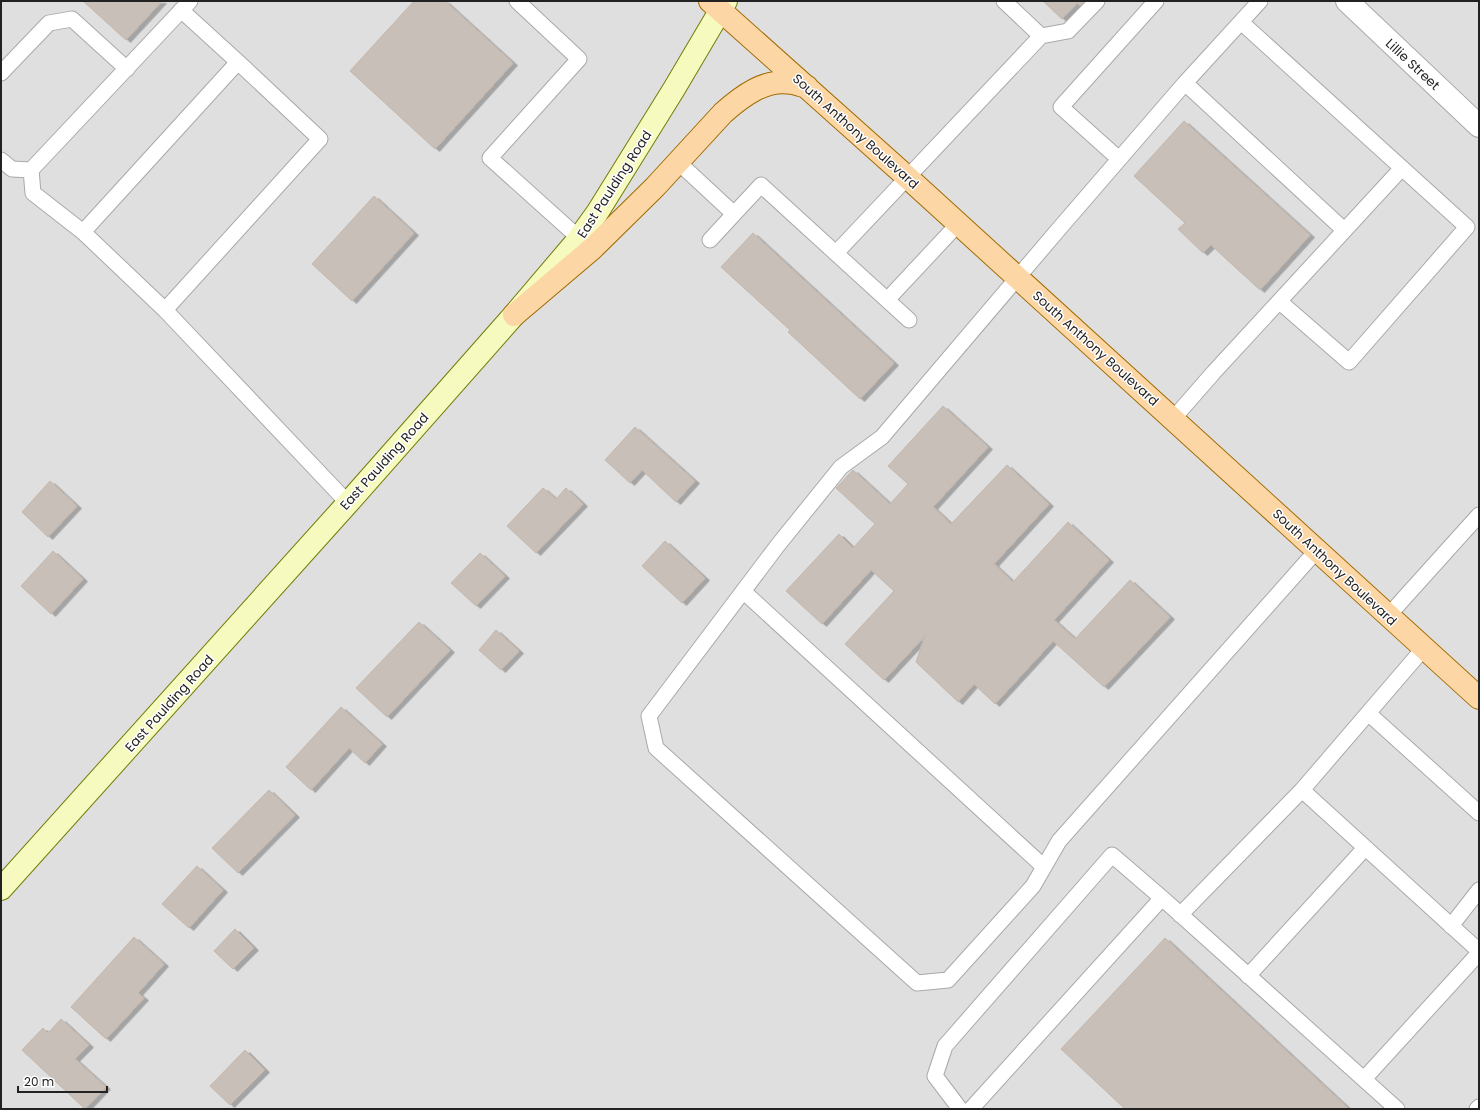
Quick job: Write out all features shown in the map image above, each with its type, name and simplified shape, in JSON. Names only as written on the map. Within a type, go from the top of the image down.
[{"type":"main road","name":"East Paulding Road","points":[[1,890],[348,503],[514,315],[579,238],[597,213],[674,89],[719,4]]},
{"type":"main road","name":"South Anthony Boulevard","points":[[719,4],[807,88],[907,177],[1479,698]]},
{"type":"main road","points":[[514,315],[593,248],[678,162],[723,113],[736,102],[762,86],[776,83],[792,83],[807,88]]},
{"type":"street","name":"Lillie Street","points":[[1347,1],[1479,126]]},
{"type":"lane","points":[[517,1],[579,59],[490,158],[579,238]]},
{"type":"lane","points":[[1004,1],[1041,36]]},
{"type":"lane","points":[[1119,159],[1061,108],[1156,1]]},
{"type":"lane","points":[[1260,1],[1184,83],[882,437],[841,467],[778,545],[649,716],[656,748],[917,983],[948,980],[1033,886],[1059,841],[1317,550]]},
{"type":"lane","points":[[836,253],[1041,36],[1068,31],[1093,5]]},
{"type":"lane","points":[[165,310],[320,139],[238,62],[186,6],[31,170],[33,193],[83,232],[165,310],[348,503]]},
{"type":"lane","points":[[1,73],[49,23],[72,19],[127,69]]},
{"type":"lane","points":[[1241,22],[1467,227],[1349,362],[1280,302]]},
{"type":"lane","points":[[83,232],[238,62]]},
{"type":"lane","points":[[1184,83],[1344,230]]},
{"type":"lane","points":[[1,160],[12,169],[31,170]]},
{"type":"lane","points":[[678,162],[734,214]]},
{"type":"lane","points":[[1173,419],[1214,372],[1402,168]]},
{"type":"lane","points":[[710,240],[761,185],[909,320]]},
{"type":"lane","points":[[887,300],[958,224]]},
{"type":"lane","points":[[1388,616],[1479,515]]},
{"type":"lane","points":[[743,591],[1044,867]]},
{"type":"lane","points":[[1180,915],[1302,790],[1424,648]]},
{"type":"lane","points":[[1368,713],[1479,813]]},
{"type":"lane","points":[[1302,790],[1479,952],[1364,1079]]},
{"type":"lane","points":[[1248,976],[1366,848]]},
{"type":"lane","points":[[960,1109],[935,1076],[945,1046],[1112,856],[1162,898],[1397,1109]]},
{"type":"lane","points":[[1452,926],[1479,890]]},
{"type":"lane","points":[[971,1109],[1162,898]]},
{"type":"shaded area","points":[[1,1],[1479,1],[1479,1109],[1,1109]]},
{"type":"building","points":[[83,1],[162,1],[126,40]]},
{"type":"building","points":[[414,1],[445,1],[513,63],[435,149],[350,71]]},
{"type":"building","points":[[1043,1],[1086,1],[1081,7],[1077,3],[1062,19]]},
{"type":"building","points":[[1184,121],[1310,235],[1260,290],[1211,245],[1203,253],[1178,229],[1185,223],[1134,176]]},
{"type":"building","points":[[374,196],[414,233],[352,301],[312,264]]},
{"type":"building","points":[[753,233],[894,363],[860,399],[788,332],[790,330],[721,267]]},
{"type":"building","points":[[943,406],[988,447],[933,507],[951,524],[1007,465],[1049,504],[994,564],[1013,582],[1068,522],[1109,560],[1054,620],[1075,639],[1130,580],[1170,617],[1104,687],[1053,641],[995,704],[974,684],[958,702],[916,662],[925,636],[884,680],[845,644],[894,591],[871,570],[822,624],[786,591],[839,534],[853,548],[875,524],[836,488],[853,470],[890,504],[908,484],[888,466]]},
{"type":"building","points":[[635,427],[695,481],[676,502],[642,470],[630,483],[605,460]]},
{"type":"building","points":[[50,481],[77,506],[48,537],[22,512]]},
{"type":"building","points":[[543,488],[556,499],[566,488],[583,504],[536,553],[507,526]]},
{"type":"building","points":[[665,541],[705,578],[682,603],[642,566]]},
{"type":"building","points":[[53,551],[83,579],[51,614],[21,586]]},
{"type":"building","points":[[480,553],[505,576],[476,606],[451,583]]},
{"type":"building","points":[[419,622],[450,650],[387,717],[356,688]]},
{"type":"building","points":[[496,630],[519,651],[501,670],[479,650]]},
{"type":"building","points":[[341,707],[382,744],[365,763],[349,748],[311,790],[286,767]]},
{"type":"building","points":[[269,790],[295,815],[238,873],[212,848]]},
{"type":"building","points":[[197,866],[223,890],[189,928],[162,904]]},
{"type":"building","points":[[235,929],[254,948],[233,969],[214,951]]},
{"type":"building","points":[[134,937],[164,964],[138,993],[144,998],[106,1039],[71,1007]]},
{"type":"building","points":[[1165,938],[1349,1109],[1125,1109],[1061,1049]]},
{"type":"building","points":[[61,1019],[89,1045],[75,1059],[106,1087],[85,1109],[22,1050],[43,1028],[48,1033]]},
{"type":"building","points":[[245,1050],[265,1070],[230,1105],[210,1086]]}]
